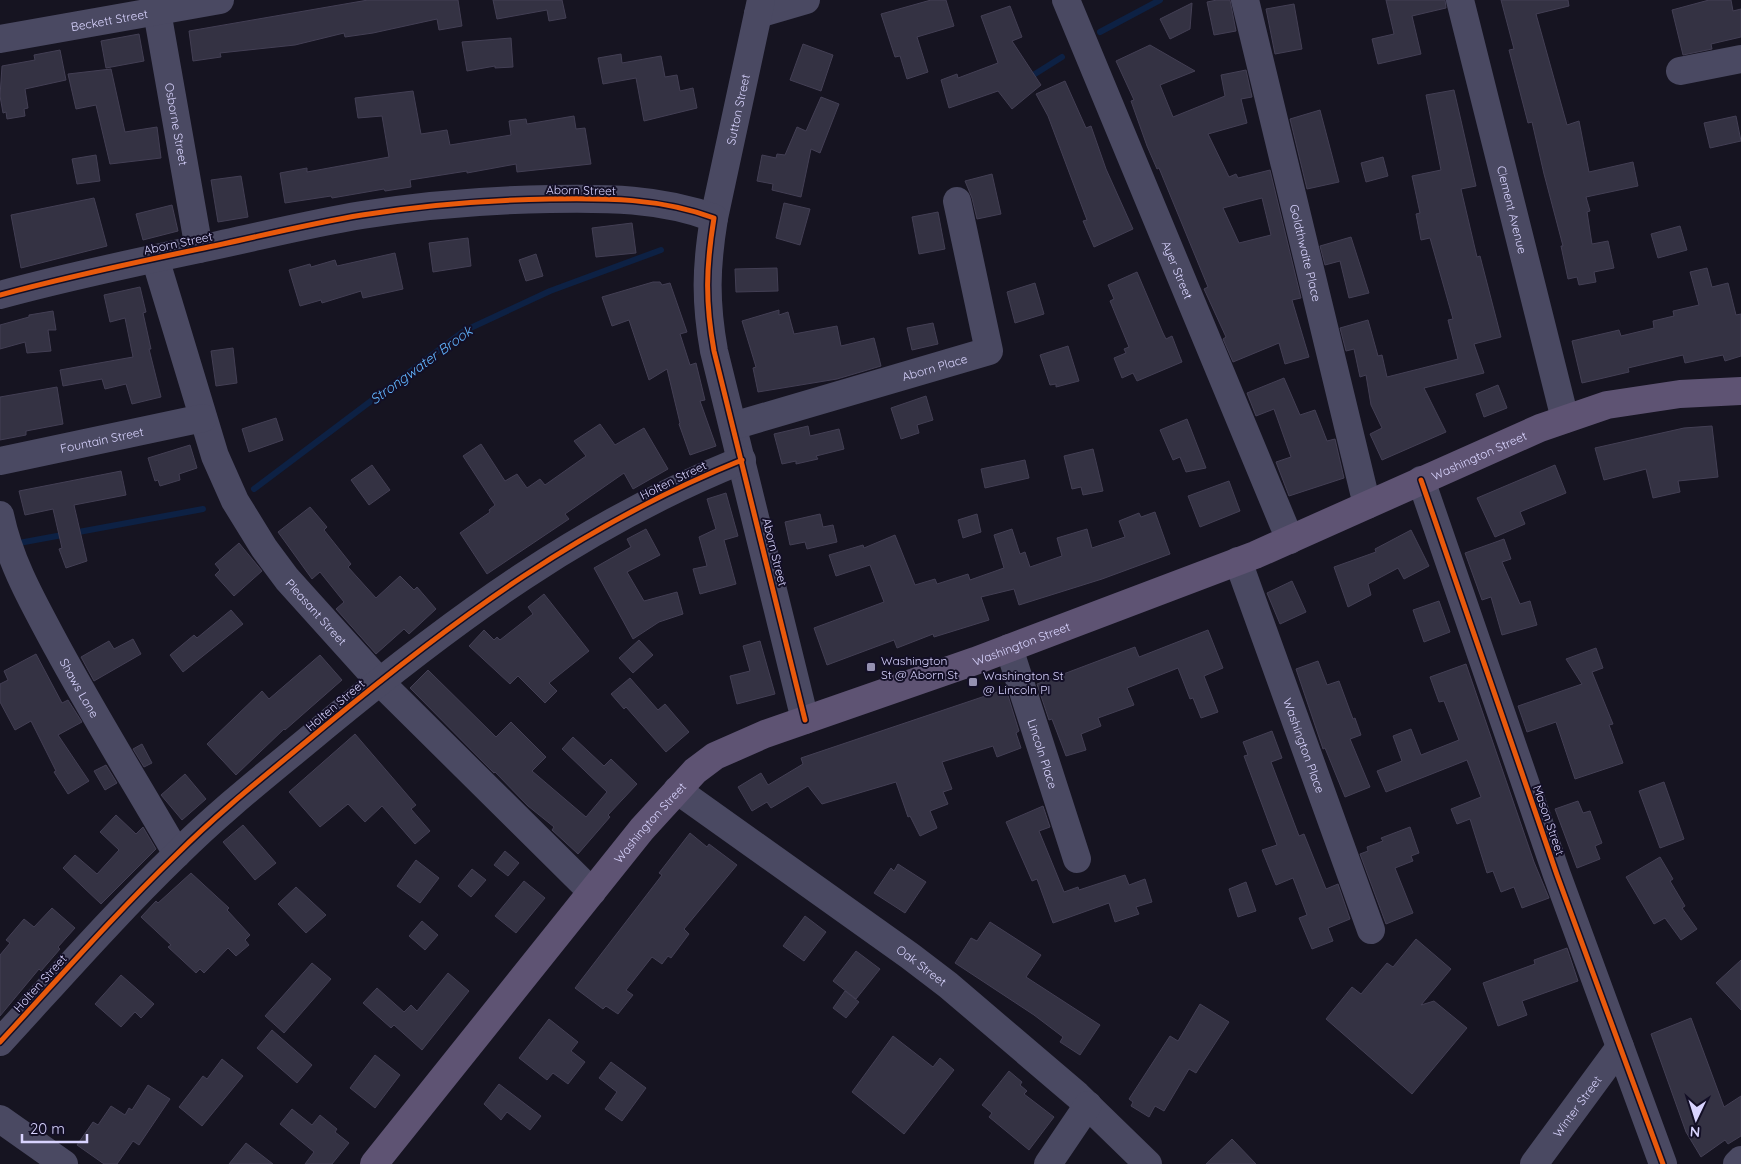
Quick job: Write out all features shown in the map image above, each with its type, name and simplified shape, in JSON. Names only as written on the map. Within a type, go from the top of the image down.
[{"type":"main road","name":"Washington Street","points":[[374,1164],[592,892],[677,790],[715,756],[766,734],[1009,648],[1238,561],[1565,419],[1607,406],[1645,399],[1741,391]]},
{"type":"street","name":"Beckett Street","points":[[0,39],[156,6],[220,0]]},
{"type":"street","points":[[759,7],[806,0]]},
{"type":"street","name":"Ayer Street","points":[[1066,0],[1290,540]]},
{"type":"street","name":"Goldthwaite Place","points":[[1245,0],[1367,505]]},
{"type":"street","name":"Clement Avenue","points":[[1460,0],[1565,419]]},
{"type":"street","name":"Osborne Street","points":[[156,6],[199,249]]},
{"type":"street","name":"Sutton Street","points":[[714,218],[759,7]]},
{"type":"street","points":[[1680,71],[1741,59]]},
{"type":"street","name":"Aborn Street","points":[[0,295],[82,273],[360,215],[425,206],[592,199],[646,202],[684,207],[714,218],[708,256],[707,312],[716,360],[805,720]]},
{"type":"street","name":"Aborn Place","points":[[733,426],[989,351],[957,201]]},
{"type":"street","name":"Pleasant Street","points":[[155,258],[203,418],[226,482],[247,522],[287,579],[378,682],[592,892]]},
{"type":"street","name":"Fountain Street","points":[[0,461],[203,418]]},
{"type":"street","name":"Holten Street","points":[[0,1042],[82,952],[177,854],[241,795],[378,682],[474,609],[560,550],[660,496],[742,460]]},
{"type":"street","name":"Mason Street","points":[[1421,480],[1557,875],[1663,1164]]},
{"type":"street","name":"Shaws Lane","points":[[0,515],[4,536],[17,570],[33,602],[88,704],[177,854]]},
{"type":"street","name":"Washington Place","points":[[1238,561],[1371,930]]},
{"type":"street","name":"Lincoln Place","points":[[1009,648],[1077,859]]},
{"type":"street","name":"Oak Street","points":[[677,790],[910,956],[987,1017],[1088,1105],[1148,1164]]},
{"type":"street","name":"Winter Street","points":[[1534,1164],[1620,1047]]},
{"type":"street","points":[[1048,1164],[1088,1105]]},
{"type":"street","points":[[0,1118],[64,1164]]},
{"type":"street","points":[[1737,1164],[1741,1160]]},
{"type":"building","points":[[368,0],[458,0],[462,26],[439,30],[437,19],[373,33],[345,37],[344,33],[295,45],[220,53],[221,57],[193,61],[189,31]]},
{"type":"building","points":[[493,0],[562,0],[566,18],[549,21],[547,10],[497,19]]},
{"type":"building","points":[[931,0],[946,0],[954,26],[917,37],[928,72],[907,79],[900,56],[895,57],[881,14]]},
{"type":"building","points":[[1230,0],[1236,31],[1214,35],[1207,2]]},
{"type":"building","points":[[1386,0],[1445,0],[1446,8],[1412,16],[1421,54],[1378,64],[1372,39],[1394,34]]},
{"type":"building","points":[[1501,0],[1568,0],[1569,6],[1536,14],[1567,125],[1579,121],[1589,172],[1633,162],[1638,186],[1586,197],[1590,211],[1587,212],[1592,244],[1608,241],[1614,268],[1594,272],[1596,282],[1579,285],[1577,277],[1568,279],[1561,246],[1563,246],[1532,122],[1528,123],[1509,50],[1514,49]]},
{"type":"building","points":[[1709,0],[1731,0],[1733,11],[1741,9],[1741,37],[1711,44],[1712,49],[1683,55],[1672,10]]},
{"type":"building","points":[[1192,3],[1190,29],[1170,39],[1160,19]]},
{"type":"building","points":[[1294,4],[1302,49],[1275,54],[1266,9]]},
{"type":"building","points":[[1010,6],[1022,37],[1012,41],[1041,85],[1012,109],[998,91],[949,108],[941,80],[957,74],[958,78],[998,63],[981,16]]},
{"type":"building","points":[[139,34],[144,61],[106,68],[101,41]]},
{"type":"building","points":[[511,38],[513,67],[495,68],[495,66],[467,71],[462,42]]},
{"type":"building","points":[[803,44],[833,55],[821,91],[790,80]]},
{"type":"building","points":[[1150,45],[1195,71],[1160,85],[1173,117],[1225,96],[1221,75],[1246,70],[1252,97],[1241,99],[1247,123],[1208,134],[1229,177],[1236,174],[1238,178],[1270,170],[1301,298],[1292,300],[1309,357],[1285,364],[1279,343],[1233,362],[1223,339],[1226,337],[1204,289],[1208,287],[1159,168],[1157,169],[1147,146],[1131,101],[1134,100],[1116,61]],"holes":[[[1262,198],[1271,235],[1239,243],[1223,208]]]},
{"type":"building","points":[[60,50],[66,80],[25,89],[28,108],[24,109],[25,116],[7,119],[6,112],[3,113],[0,96],[2,66],[35,60],[34,55]]},
{"type":"building","points":[[621,54],[622,63],[661,56],[665,77],[677,75],[680,91],[693,88],[697,108],[644,121],[636,78],[603,84],[598,58]]},
{"type":"building","points":[[111,69],[125,132],[157,127],[161,158],[110,164],[96,105],[76,109],[68,74]]},
{"type":"building","points":[[1065,81],[1086,128],[1091,126],[1106,169],[1133,229],[1094,247],[1083,221],[1087,220],[1048,116],[1036,94]]},
{"type":"building","points":[[1454,90],[1476,186],[1461,189],[1477,257],[1480,256],[1501,337],[1474,344],[1484,373],[1424,388],[1446,432],[1382,460],[1370,434],[1382,428],[1371,405],[1366,375],[1360,377],[1354,349],[1346,351],[1340,328],[1368,320],[1378,356],[1382,355],[1387,377],[1458,359],[1448,320],[1453,319],[1430,238],[1421,240],[1416,214],[1420,213],[1412,176],[1441,170],[1426,95]]},
{"type":"building","points":[[413,91],[421,134],[447,130],[450,145],[511,135],[509,121],[526,119],[527,124],[574,116],[576,129],[585,128],[591,164],[517,172],[516,164],[467,173],[467,171],[410,180],[411,187],[285,203],[280,173],[307,168],[307,172],[389,157],[382,116],[358,118],[355,98]]},
{"type":"building","points":[[821,97],[839,104],[820,153],[811,149],[801,197],[772,190],[773,184],[757,181],[762,155],[776,158],[777,154],[785,155],[797,127],[806,131]]},
{"type":"building","points":[[1320,110],[1339,182],[1307,189],[1290,119]]},
{"type":"building","points":[[1736,116],[1741,141],[1710,148],[1704,123]]},
{"type":"building","points":[[96,155],[100,181],[77,184],[72,159]]},
{"type":"building","points":[[1383,157],[1388,176],[1366,182],[1361,163]]},
{"type":"building","points":[[992,174],[1001,214],[977,219],[972,198],[965,181]]},
{"type":"building","points":[[241,176],[248,217],[218,222],[211,180]]},
{"type":"building","points":[[94,198],[107,246],[21,268],[11,215]]},
{"type":"building","points":[[784,203],[810,209],[800,245],[776,238]]},
{"type":"building","points":[[172,205],[178,231],[143,240],[136,214]]},
{"type":"building","points":[[938,212],[945,249],[919,254],[912,217]]},
{"type":"building","points":[[632,223],[636,253],[596,257],[592,228]]},
{"type":"building","points":[[1680,226],[1687,250],[1658,258],[1651,234]]},
{"type":"building","points":[[1351,237],[1369,293],[1349,298],[1340,261],[1325,265],[1320,246]]},
{"type":"building","points":[[468,238],[471,266],[433,272],[429,243]]},
{"type":"building","points":[[395,253],[403,289],[363,298],[361,291],[322,303],[321,300],[300,306],[289,270],[310,264],[311,267],[335,260],[337,266]]},
{"type":"building","points":[[536,254],[543,276],[526,281],[519,260]]},
{"type":"building","points":[[777,268],[778,291],[736,292],[735,269]]},
{"type":"building","points":[[1707,268],[1712,287],[1728,283],[1736,315],[1741,314],[1741,356],[1725,361],[1723,355],[1685,363],[1683,355],[1628,368],[1629,372],[1582,383],[1572,341],[1619,330],[1621,336],[1654,328],[1653,321],[1674,316],[1673,311],[1699,305],[1690,272]]},
{"type":"building","points":[[1137,272],[1166,339],[1172,336],[1182,362],[1137,381],[1133,373],[1122,378],[1114,358],[1126,353],[1124,349],[1129,347],[1110,301],[1114,299],[1108,285]]},
{"type":"building","points":[[653,282],[660,282],[662,285],[670,283],[687,332],[680,334],[690,365],[696,363],[705,400],[700,401],[716,446],[690,455],[679,424],[667,369],[649,380],[629,320],[612,326],[602,297]]},
{"type":"building","points":[[1035,283],[1044,314],[1015,323],[1007,292]]},
{"type":"building","points":[[140,287],[146,312],[143,313],[151,349],[149,349],[161,397],[132,404],[126,384],[105,389],[102,379],[63,386],[60,370],[133,357],[125,318],[110,322],[104,295]]},
{"type":"building","points":[[779,310],[779,315],[788,312],[794,334],[837,326],[841,346],[874,338],[881,366],[837,379],[758,392],[753,368],[756,367],[742,321]]},
{"type":"building","points":[[53,311],[56,330],[48,330],[51,351],[27,353],[25,342],[0,349],[0,325],[29,317],[29,315]]},
{"type":"building","points":[[933,323],[938,344],[912,350],[907,328]]},
{"type":"building","points":[[1068,346],[1079,381],[1056,387],[1056,384],[1050,385],[1040,355]]},
{"type":"building","points":[[233,348],[237,383],[216,386],[211,351]]},
{"type":"building","points":[[1284,378],[1300,415],[1315,410],[1327,441],[1335,439],[1344,478],[1289,496],[1276,462],[1291,457],[1274,409],[1256,416],[1247,393]]},
{"type":"building","points":[[1498,385],[1507,408],[1484,417],[1476,394]]},
{"type":"building","points":[[57,387],[63,424],[26,431],[26,435],[0,440],[0,397]]},
{"type":"building","points":[[926,396],[933,420],[917,425],[919,433],[901,439],[891,408]]},
{"type":"building","points":[[276,418],[283,440],[249,452],[242,429]]},
{"type":"building","points":[[1187,419],[1206,468],[1186,472],[1180,457],[1173,460],[1160,430]]},
{"type":"building","points":[[600,424],[615,445],[644,428],[668,469],[633,489],[624,473],[565,514],[569,519],[487,574],[460,533],[490,512],[489,510],[495,505],[463,456],[481,444],[505,481],[517,474],[527,488],[540,479],[545,485],[586,456],[574,441]]},
{"type":"building","points":[[808,426],[810,436],[839,429],[844,449],[816,456],[818,459],[796,464],[796,461],[782,464],[774,434]]},
{"type":"building","points":[[1712,426],[1718,477],[1678,481],[1680,492],[1653,498],[1646,469],[1604,480],[1595,448],[1684,428]]},
{"type":"building","points":[[190,445],[197,468],[179,474],[180,480],[160,486],[158,480],[155,481],[148,458]]},
{"type":"building","points":[[1093,449],[1103,491],[1083,495],[1081,487],[1072,489],[1064,456]]},
{"type":"building","points":[[1025,460],[1029,478],[985,488],[981,469]]},
{"type":"building","points":[[372,465],[390,490],[369,505],[351,480]]},
{"type":"building","points":[[1555,465],[1566,493],[1520,512],[1525,524],[1495,537],[1477,498]]},
{"type":"building","points":[[121,471],[126,495],[74,505],[87,561],[66,568],[59,549],[62,548],[53,509],[25,515],[19,491]]},
{"type":"building","points":[[1229,481],[1240,511],[1200,527],[1188,496]]},
{"type":"building","points":[[726,493],[738,536],[724,540],[736,584],[700,594],[693,569],[707,566],[699,537],[716,529],[707,499]]},
{"type":"building","points":[[310,507],[327,527],[324,530],[351,564],[348,567],[376,598],[400,576],[414,590],[417,587],[436,609],[409,634],[404,629],[376,654],[336,609],[344,602],[320,572],[312,579],[278,532]]},
{"type":"building","points":[[1155,512],[1170,554],[1102,579],[1019,605],[1014,589],[981,597],[989,620],[934,637],[933,634],[897,648],[894,640],[827,665],[814,628],[884,602],[870,565],[836,576],[829,555],[863,545],[864,548],[895,535],[915,585],[935,579],[937,584],[968,574],[970,580],[1004,568],[994,535],[1012,529],[1020,554],[1025,552],[1030,567],[1062,556],[1057,538],[1087,529],[1092,548],[1125,537],[1119,521],[1139,513],[1141,517]]},
{"type":"building","points":[[820,514],[823,527],[833,525],[837,542],[807,549],[805,542],[790,545],[785,522]]},
{"type":"building","points":[[977,514],[981,532],[963,538],[958,520]]},
{"type":"building","points":[[646,529],[660,555],[627,572],[644,601],[677,592],[683,614],[659,622],[633,639],[594,568],[631,547],[627,539]]},
{"type":"building","points":[[1411,530],[1429,566],[1404,579],[1398,568],[1368,584],[1371,595],[1348,607],[1334,567],[1376,552],[1375,549]]},
{"type":"building","points":[[1504,539],[1511,559],[1502,562],[1520,604],[1530,601],[1537,625],[1502,635],[1491,597],[1482,600],[1465,553]]},
{"type":"building","points":[[239,543],[262,571],[234,596],[215,575],[220,570],[215,564]]},
{"type":"building","points":[[1292,581],[1306,612],[1280,624],[1267,593]]},
{"type":"building","points":[[544,594],[589,651],[549,683],[557,691],[545,703],[518,676],[510,684],[469,646],[484,630],[494,640],[497,637],[500,640],[533,614],[528,607]]},
{"type":"building","points":[[1439,601],[1450,632],[1424,642],[1413,610]]},
{"type":"building","points":[[231,610],[243,624],[183,672],[170,655],[194,635],[197,638]]},
{"type":"building","points":[[1208,630],[1223,668],[1204,676],[1218,712],[1201,718],[1193,698],[1190,699],[1178,668],[1127,688],[1134,705],[1098,718],[1101,726],[1081,734],[1086,750],[1066,756],[1052,719],[1049,720],[1037,684],[1135,647],[1139,657]]},
{"type":"building","points":[[133,639],[141,654],[94,681],[81,657],[109,641],[114,649]]},
{"type":"building","points":[[639,640],[653,655],[633,673],[619,658]]},
{"type":"building","points":[[760,641],[775,694],[737,704],[730,676],[750,671],[743,646]]},
{"type":"building","points":[[1596,648],[1603,668],[1592,672],[1613,724],[1609,725],[1623,763],[1575,779],[1556,722],[1527,732],[1518,706],[1582,684],[1566,659]]},
{"type":"building","points":[[36,654],[62,703],[68,700],[82,722],[58,735],[89,781],[68,794],[54,772],[56,771],[31,721],[15,730],[0,702],[0,684],[8,680],[4,671]]},
{"type":"building","points":[[320,655],[342,680],[284,729],[236,775],[207,744],[262,691],[269,699]]},
{"type":"building","points":[[1318,661],[1327,685],[1339,681],[1361,735],[1350,739],[1370,787],[1345,797],[1325,748],[1323,749],[1296,669]]},
{"type":"building","points":[[1466,664],[1534,862],[1549,898],[1522,908],[1514,887],[1501,892],[1493,871],[1487,873],[1470,819],[1457,824],[1451,809],[1481,797],[1467,760],[1386,792],[1377,771],[1402,761],[1393,736],[1411,729],[1421,755],[1459,740],[1444,701],[1439,702],[1430,677]]},
{"type":"building","points":[[428,670],[496,737],[511,722],[546,757],[532,771],[586,817],[607,792],[562,749],[573,737],[604,766],[611,759],[637,784],[608,815],[610,817],[578,854],[552,830],[554,827],[528,806],[410,688]]},
{"type":"building","points":[[630,678],[658,710],[665,704],[689,732],[666,752],[626,707],[624,709],[611,694]]},
{"type":"building","points":[[1006,689],[1019,731],[1016,733],[1021,748],[997,757],[993,746],[942,762],[952,789],[943,792],[948,804],[930,811],[937,828],[920,836],[910,816],[908,817],[896,782],[822,804],[808,786],[771,808],[767,802],[752,811],[738,787],[761,773],[768,785],[803,764],[801,758]]},
{"type":"building","points":[[1272,731],[1282,758],[1271,762],[1299,836],[1304,834],[1326,889],[1338,884],[1350,919],[1328,928],[1333,941],[1312,949],[1299,918],[1307,915],[1293,878],[1276,885],[1262,850],[1277,845],[1244,756],[1248,755],[1243,742]]},
{"type":"building","points":[[355,734],[416,805],[411,809],[430,831],[415,844],[382,806],[365,822],[348,804],[320,827],[289,792]]},
{"type":"building","points":[[142,744],[152,763],[144,767],[133,749]]},
{"type":"building","points":[[106,765],[117,783],[105,790],[94,771]]},
{"type":"building","points":[[185,774],[206,799],[182,820],[161,795]]},
{"type":"building","points":[[1664,782],[1684,839],[1660,848],[1639,791]]},
{"type":"building","points":[[1578,801],[1583,813],[1590,811],[1602,843],[1595,846],[1600,859],[1577,868],[1555,809]]},
{"type":"building","points":[[1043,806],[1050,827],[1039,831],[1064,892],[1078,887],[1079,890],[1125,875],[1129,885],[1145,879],[1152,902],[1136,907],[1139,914],[1115,922],[1109,903],[1053,923],[1037,879],[1032,881],[1006,822]]},
{"type":"building","points":[[116,815],[136,834],[143,827],[156,849],[101,904],[63,868],[75,855],[97,874],[119,850],[100,832]]},
{"type":"building","points":[[243,825],[276,863],[255,880],[223,842]]},
{"type":"building","points":[[1410,827],[1419,853],[1411,856],[1413,861],[1395,868],[1413,913],[1386,924],[1360,854],[1368,851],[1367,847],[1383,841],[1381,838]]},
{"type":"building","points":[[690,833],[707,847],[709,844],[737,865],[684,929],[689,934],[671,958],[668,956],[662,964],[652,957],[626,990],[633,995],[618,1014],[606,1006],[603,1009],[575,988],[662,875],[659,873]]},
{"type":"building","points":[[505,851],[519,863],[508,876],[494,865]]},
{"type":"building","points":[[1660,857],[1673,879],[1670,881],[1685,906],[1682,908],[1697,929],[1681,940],[1665,918],[1654,924],[1626,877]]},
{"type":"building","points":[[416,860],[439,878],[420,903],[397,886]]},
{"type":"building","points":[[898,864],[926,882],[905,913],[874,893],[891,868],[894,871]]},
{"type":"building","points":[[472,869],[486,880],[471,897],[458,886]]},
{"type":"building","points":[[191,873],[229,908],[227,910],[250,935],[245,940],[249,945],[236,956],[228,948],[204,973],[200,969],[196,973],[168,947],[171,945],[141,917],[156,901],[158,903]]},
{"type":"building","points":[[524,881],[545,898],[516,933],[495,916]]},
{"type":"building","points":[[1246,882],[1256,911],[1238,917],[1229,889]]},
{"type":"building","points":[[296,887],[326,915],[306,933],[278,904]]},
{"type":"building","points":[[52,908],[75,928],[58,947],[60,949],[41,971],[39,969],[0,1016],[0,955],[10,943],[6,940],[24,919],[34,927]]},
{"type":"building","points":[[805,916],[826,932],[804,961],[783,946]]},
{"type":"building","points":[[422,921],[438,935],[425,950],[409,936]]},
{"type":"building","points":[[990,922],[1041,955],[1026,977],[1100,1025],[1080,1055],[1060,1042],[1063,1037],[1034,1015],[955,963],[971,938],[977,941]]},
{"type":"building","points":[[1416,939],[1451,969],[1421,1005],[1434,1001],[1467,1028],[1412,1094],[1326,1019],[1352,987],[1361,994],[1387,963],[1393,967]]},
{"type":"building","points":[[1567,948],[1578,981],[1522,1001],[1527,1015],[1498,1026],[1483,983],[1535,964],[1534,960]]},
{"type":"building","points":[[856,951],[880,969],[856,999],[833,981]]},
{"type":"building","points":[[1741,960],[1741,1010],[1716,983]]},
{"type":"building","points":[[312,963],[331,979],[284,1033],[265,1016]]},
{"type":"building","points":[[448,973],[469,991],[422,1050],[394,1025],[391,1028],[363,1003],[377,988],[404,1012],[411,1005],[417,1011]]},
{"type":"building","points":[[121,975],[154,1004],[141,1018],[135,1012],[121,1027],[95,1004]]},
{"type":"building","points":[[845,991],[859,1002],[846,1018],[833,1008]]},
{"type":"building","points":[[1200,1004],[1229,1022],[1196,1073],[1189,1069],[1164,1111],[1155,1106],[1149,1117],[1131,1106],[1133,1102],[1129,1099],[1170,1036],[1178,1041]]},
{"type":"building","points":[[1691,1018],[1724,1107],[1741,1096],[1741,1136],[1728,1144],[1725,1140],[1701,1157],[1686,1132],[1651,1034]]},
{"type":"building","points":[[549,1019],[578,1042],[571,1051],[585,1062],[568,1084],[553,1073],[547,1080],[519,1058]]},
{"type":"building","points":[[272,1030],[312,1065],[297,1083],[257,1048]]},
{"type":"building","points":[[893,1036],[933,1067],[940,1058],[954,1070],[904,1134],[852,1092]]},
{"type":"building","points":[[375,1055],[400,1075],[375,1108],[350,1088]]},
{"type":"building","points":[[222,1059],[243,1076],[202,1126],[179,1107],[203,1076],[207,1079]]},
{"type":"building","points":[[611,1062],[646,1088],[622,1121],[605,1109],[617,1092],[599,1078]]},
{"type":"building","points":[[1009,1071],[1022,1082],[1020,1085],[1027,1091],[1024,1094],[1054,1117],[1029,1150],[989,1117],[992,1113],[982,1105]]},
{"type":"building","points":[[499,1084],[541,1116],[530,1130],[507,1112],[501,1120],[484,1104]]},
{"type":"building","points":[[148,1085],[170,1099],[139,1145],[133,1141],[117,1164],[104,1164],[77,1145],[93,1122],[98,1125],[111,1106],[125,1115],[129,1108],[132,1110]]},
{"type":"building","points":[[292,1109],[312,1125],[320,1115],[337,1129],[335,1132],[349,1143],[332,1164],[305,1164],[314,1152],[280,1124]]},
{"type":"building","points":[[1232,1139],[1256,1164],[1206,1164]]},
{"type":"building","points":[[246,1143],[273,1164],[229,1164]]},
{"type":"waterway","name":"Strongwater Brook","points":[[1100,32],[1160,0]]},
{"type":"waterway","name":"Strongwater Brook","points":[[1027,79],[1062,57]]},
{"type":"waterway","name":"Strongwater Brook","points":[[254,489],[464,331],[550,291],[661,250]]},
{"type":"waterway","name":"Strongwater Brook","points":[[19,543],[203,509]]},
{"type":"cycle path","points":[[0,295],[99,270],[385,211],[479,202],[612,199],[673,206],[714,218],[709,252],[708,284],[709,316],[714,351],[805,720]]},
{"type":"cycle path","points":[[0,1042],[109,923],[212,820],[374,686],[473,611],[523,576],[575,544],[628,513],[684,485],[742,460]]},
{"type":"cycle path","points":[[1421,480],[1557,875],[1663,1164]]},
{"type":"place","name":"Washington St @ Aborn St","points":[[871,667]]},
{"type":"place","name":"Washington St @ Lincoln Pl","points":[[973,682]]}]
